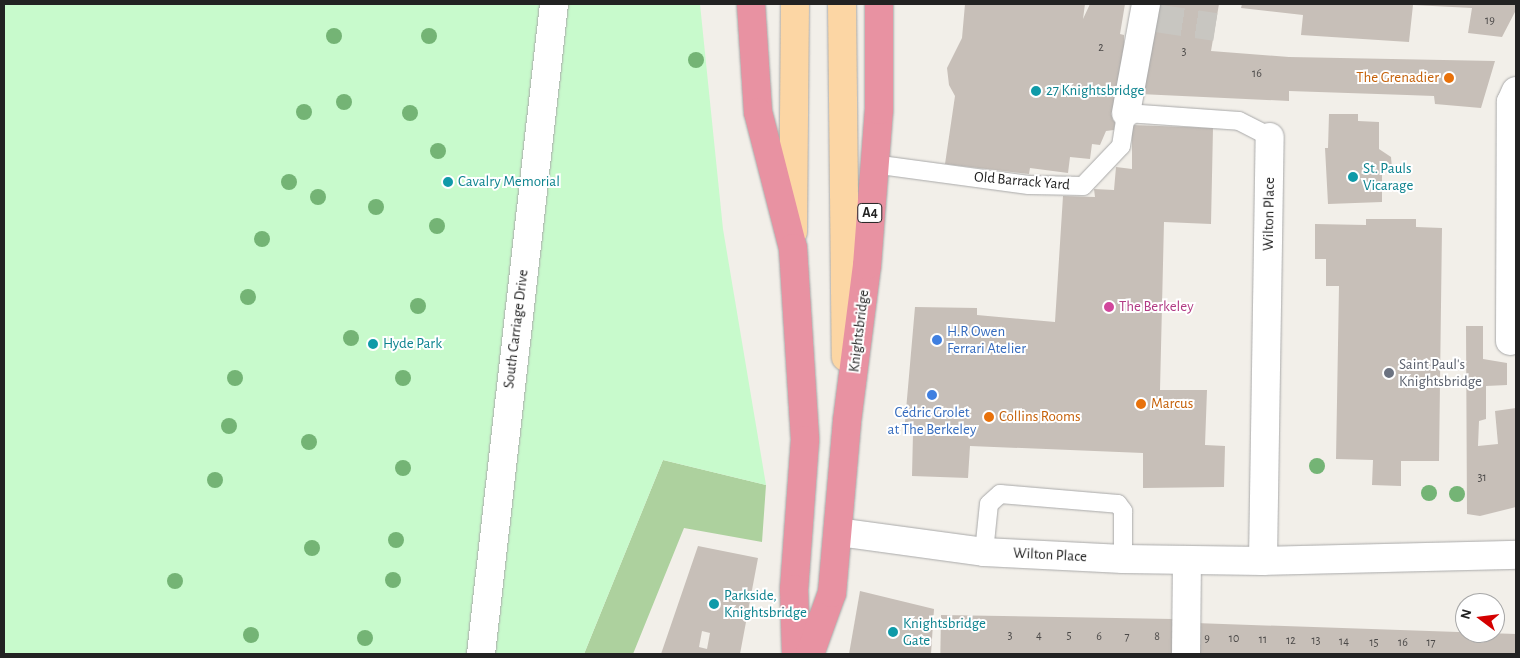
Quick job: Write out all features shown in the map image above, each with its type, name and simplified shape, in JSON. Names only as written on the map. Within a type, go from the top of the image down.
[{"type":"highway","points":[[751,4],[758,112],[793,248],[805,440],[794,589],[796,654]]},
{"type":"highway","name":"Knightsbridge","points":[[810,654],[832,593],[847,421],[867,265],[873,164],[879,110],[879,4]]},
{"type":"main road","points":[[793,248],[795,4]]},
{"type":"main road","name":"A4","points":[[842,4],[847,421]]},
{"type":"street","name":"South Carriage Drive","points":[[481,654],[554,4]]},
{"type":"street","points":[[1126,113],[1148,13]]},
{"type":"street","points":[[1510,341],[1511,102],[1516,91]]},
{"type":"street","name":"Wilton Place","points":[[1263,561],[1270,137]]},
{"type":"street","name":"Wilton Place","points":[[838,532],[984,552],[1123,559],[1263,561],[1516,555]]},
{"type":"street","points":[[1186,654],[1187,560]]},
{"type":"lane","name":"Old Barrack Yard","points":[[873,164],[1029,185],[1083,186],[1121,146],[1126,113]]},
{"type":"lane","points":[[1126,113],[1239,121],[1270,137]]},
{"type":"lane","points":[[984,552],[989,504],[1000,494],[1118,504],[1123,511],[1123,559]]},
{"type":"green space","name":"Hyde Park","points":[[4,4],[700,4],[723,229],[766,485],[663,460],[584,654],[4,654]]},
{"type":"green space","points":[[663,460],[766,485],[762,542],[684,528],[633,654],[584,654]]},
{"type":"building","name":"27 Knightsbridge","points":[[965,4],[1085,4],[1083,19],[1090,4],[1125,4],[1120,34],[1124,35],[1124,69],[1114,130],[1106,131],[1100,145],[1092,144],[1090,159],[1070,157],[1068,173],[1030,168],[1029,174],[945,164],[955,96],[949,85],[947,68],[962,38]]},
{"type":"building","points":[[1157,4],[1219,4],[1211,51],[1289,57],[1495,61],[1481,108],[1435,104],[1434,96],[1289,91],[1289,101],[1140,94]]},
{"type":"building","points":[[1242,4],[1516,4],[1516,10],[1502,37],[1468,33],[1472,8],[1413,5],[1409,42],[1301,35],[1303,15],[1241,8]]},
{"type":"building","name":"St. Pauls Vicarage","points":[[1329,114],[1358,114],[1358,121],[1379,122],[1379,149],[1391,157],[1392,168],[1382,172],[1382,202],[1328,204],[1325,148],[1328,148]]},
{"type":"building","name":"The Berkeley","points":[[1132,125],[1213,128],[1211,224],[1164,222],[1160,390],[1207,390],[1205,445],[1225,446],[1224,487],[1143,488],[1143,453],[970,446],[968,478],[912,476],[913,433],[904,433],[915,307],[977,308],[977,315],[1055,322],[1063,196],[1095,197],[1094,189],[1114,190],[1116,167],[1132,169]]},
{"type":"building","name":"Saint Paul's Knightsbridge","points":[[1366,219],[1416,219],[1416,227],[1442,228],[1439,461],[1401,461],[1401,486],[1372,485],[1373,460],[1336,459],[1339,286],[1326,286],[1326,259],[1315,259],[1315,224],[1366,225]]},
{"type":"building","points":[[1466,326],[1483,326],[1483,359],[1507,363],[1507,385],[1486,386],[1486,419],[1479,421],[1478,446],[1498,444],[1495,411],[1516,408],[1516,507],[1480,516],[1467,514]]},
{"type":"building","name":"Parkside, Knightsbridge","points":[[698,546],[758,558],[740,654],[661,654]],"holes":[[[702,631],[710,633],[707,649],[699,647]]]},
{"type":"building","name":"Knightsbridge Gate","points":[[860,591],[934,609],[931,654],[849,654]]},
{"type":"building","points":[[941,615],[1173,619],[1172,654],[940,654]]},
{"type":"building","points":[[1195,623],[1455,632],[1455,643],[1505,643],[1505,634],[1516,634],[1516,654],[1194,654]]},
{"type":"tunnel","points":[[1155,18],[1215,27]]},
{"type":"place","name":"The Grenadier","points":[[1449,78]]},
{"type":"place","name":"27 Knightsbridge","points":[[1036,91]]},
{"type":"place","name":"St. Pauls Vicarage","points":[[1353,177]]},
{"type":"place","name":"Cavalry Memorial","points":[[448,182]]},
{"type":"place","name":"The Berkeley","points":[[1109,307]]},
{"type":"place","name":"H.R Owen Ferrari Atelier","points":[[937,340]]},
{"type":"place","name":"Hyde Park","points":[[373,344]]},
{"type":"place","name":"Saint Paul's Knightsbridge","points":[[1389,373]]},
{"type":"place","name":"Cédric Grolet at The Berkeley","points":[[932,395]]},
{"type":"place","name":"Marcus","points":[[1141,404]]},
{"type":"place","name":"Collins Rooms","points":[[989,417]]},
{"type":"place","name":"Parkside, Knightsbridge","points":[[714,604]]},
{"type":"place","name":"Knightsbridge Gate","points":[[893,632]]}]
